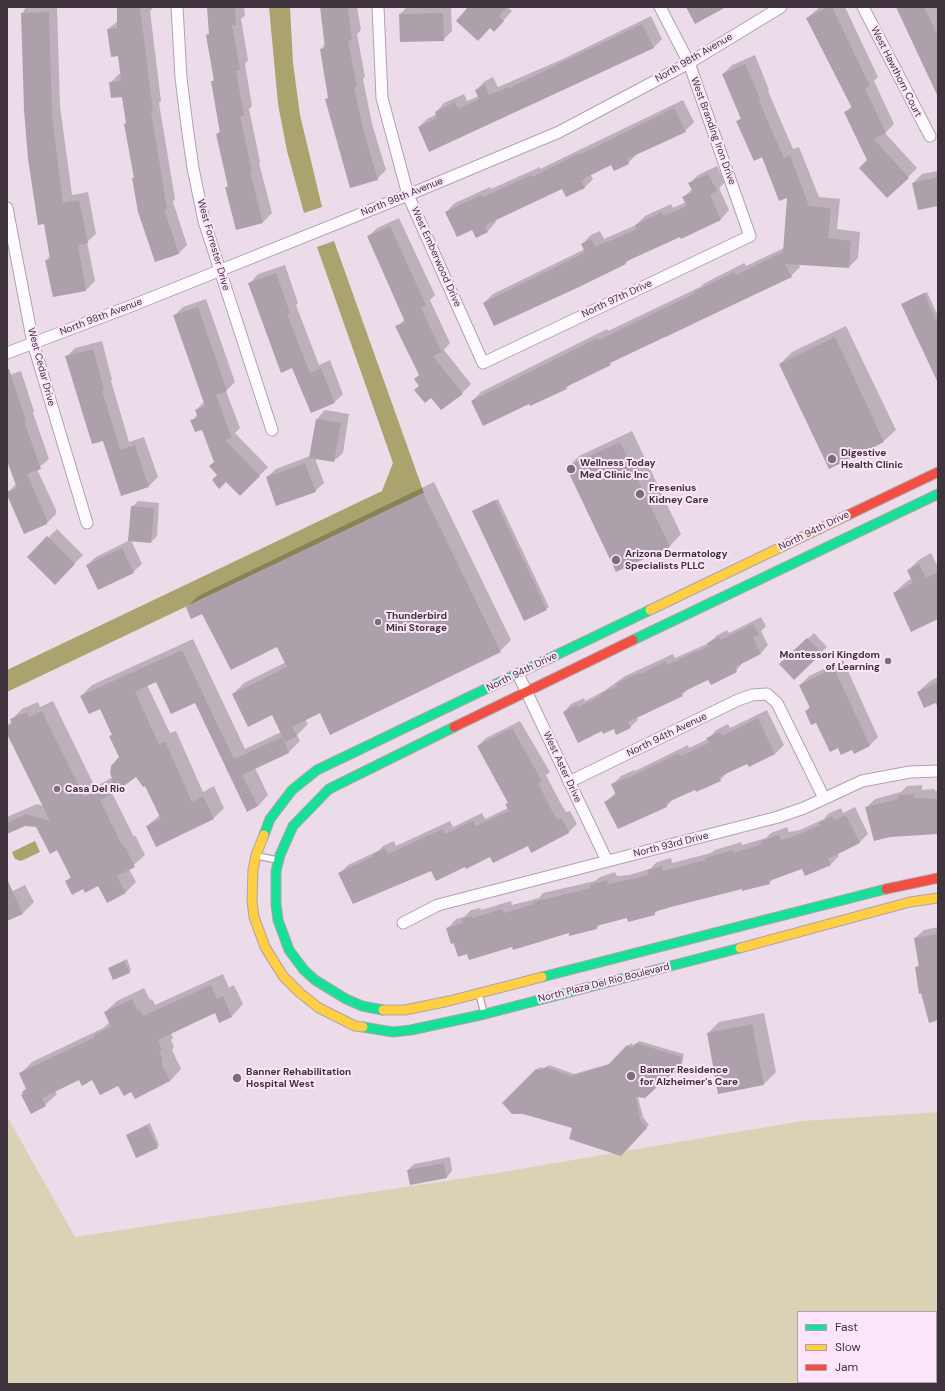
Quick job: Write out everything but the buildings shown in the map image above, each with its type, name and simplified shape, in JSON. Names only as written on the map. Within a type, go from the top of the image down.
[{"type":"street","name":"West Forrester Drive","points":[[177,7],[181,78],[193,168],[204,221],[272,430]]},
{"type":"street","name":"West Emberwood Drive","points":[[378,7],[382,98],[408,195],[483,363]]},
{"type":"street","name":"West Branding Iron Drive","points":[[660,7],[689,62],[750,236]]},
{"type":"street","name":"North 98th Avenue","points":[[7,353],[408,195],[559,132],[689,62],[781,7]]},
{"type":"street","name":"West Hawthorn Court","points":[[863,7],[930,136]]},
{"type":"street","name":"West Cedar Drive","points":[[7,208],[33,343],[87,523]]},
{"type":"street","name":"North 97th Drive","points":[[483,363],[750,236]]},
{"type":"street","name":"North 94th Drive","points":[[298,963],[290,950],[278,920],[275,888],[278,861],[293,826],[314,801],[329,789],[526,691],[809,545],[938,472]]},
{"type":"street","name":"North 94th Drive","points":[[283,976],[265,947],[254,917],[252,889],[256,855],[264,831],[279,806],[292,790],[317,770],[518,674],[809,545],[938,494]]},
{"type":"street","name":"West Aster Drive","points":[[518,674],[607,861]]},
{"type":"street","name":"North 94th Avenue","points":[[569,782],[738,700],[752,695],[767,694],[777,703],[824,798]]},
{"type":"street","name":"North 93rd Drive","points":[[403,923],[438,905],[778,817],[862,781],[910,772],[938,771]]},
{"type":"street","name":"North Plaza Del Rio Boulevard","points":[[298,963],[315,980],[329,990],[362,1006],[382,1010],[427,1006],[479,994],[829,902],[889,887],[938,878]]},
{"type":"street","name":"North Plaza Del Rio Boulevard","points":[[283,976],[300,994],[319,1008],[355,1026],[393,1032],[411,1030],[485,1014],[910,902],[938,898]]},
{"type":"lane","points":[[256,855],[278,861]]},
{"type":"lane","points":[[479,994],[485,1014]]},
{"type":"shaded area","points":[[269,7],[290,7],[293,63],[300,115],[322,207],[304,213],[287,151],[278,104]]},
{"type":"shaded area","points":[[334,241],[424,493],[7,692],[7,670],[382,491],[393,463],[317,247]]},
{"type":"shaded area","points":[[35,841],[40,852],[21,861],[15,859],[12,852]]},
{"type":"shaded area","points":[[938,1112],[938,1384],[7,1384],[7,1116],[75,1237],[491,1174],[802,1121]]},
{"type":"traffic: fast","points":[[633,640],[938,494]]},
{"type":"traffic: fast","points":[[264,835],[270,819],[292,790],[317,770],[650,610]]},
{"type":"traffic: fast","points":[[383,1010],[362,1006],[346,999],[315,980],[304,970],[289,950],[278,920],[276,904],[276,871],[280,855],[293,826],[329,789],[454,727]]},
{"type":"traffic: fast","points":[[542,977],[886,889]]},
{"type":"traffic: fast","points":[[363,1027],[393,1032],[411,1030],[485,1014],[740,948]]},
{"type":"traffic: slow","points":[[650,610],[848,515]]},
{"type":"traffic: slow","points":[[264,835],[256,855],[253,870],[252,901],[254,917],[265,947],[283,976],[300,993],[319,1008],[355,1026],[363,1027]]},
{"type":"traffic: slow","points":[[740,948],[910,902],[938,898]]},
{"type":"traffic: slow","points":[[383,1010],[405,1010],[449,1001],[542,977]]},
{"type":"traffic: jam","points":[[848,515],[938,472]]},
{"type":"traffic: jam","points":[[454,727],[633,640]]},
{"type":"traffic: jam","points":[[886,889],[938,878]]},
{"type":"place","name":"Digestive Health Clinic","points":[[832,459]]},
{"type":"place","name":"Wellness Today Med Clinic Inc","points":[[571,469]]},
{"type":"place","name":"Fresenius Kidney Care","points":[[640,494]]},
{"type":"place","name":"Arizona Dermatology Specialists PLLC","points":[[616,560]]},
{"type":"place","name":"Thunderbird Mini Storage","points":[[378,622]]},
{"type":"place","name":"Montessori Kingdom of Learning","points":[[888,661]]},
{"type":"place","name":"Casa Del Rio","points":[[57,789]]},
{"type":"place","name":"Banner Residence for Alzheimer's Care","points":[[631,1076]]},
{"type":"place","name":"Banner Rehabilitation Hospital West","points":[[237,1078]]}]
